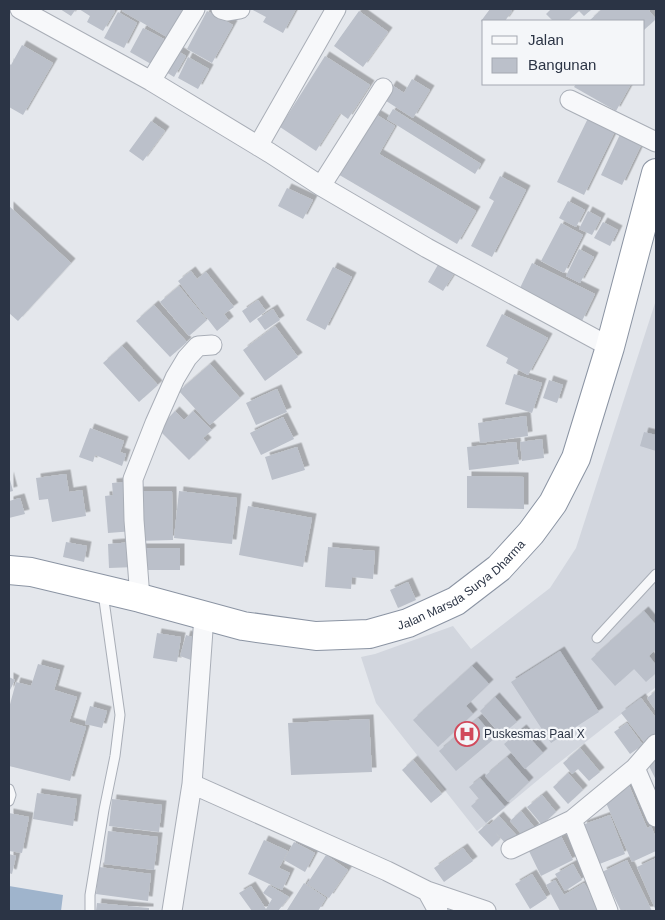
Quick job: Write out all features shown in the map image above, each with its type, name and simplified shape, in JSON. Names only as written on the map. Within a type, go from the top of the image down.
[{"type":"highway","name":"Jalan Marsda Surya Dharma","points":[[9,570],[31,572],[103,589],[243,626],[316,636],[369,634],[408,623],[456,601],[499,568],[531,534],[553,503],[576,458],[655,186]]},
{"type":"street","points":[[20,9],[151,81],[321,186],[427,248],[610,346]]},
{"type":"street","points":[[151,81],[195,9]]},
{"type":"street","points":[[220,9],[228,11],[240,9]]},
{"type":"street","points":[[258,146],[336,9]]},
{"type":"street","points":[[321,186],[383,88]]},
{"type":"street","points":[[570,100],[656,142]]},
{"type":"street","points":[[140,598],[133,480],[155,423],[183,365],[198,346],[212,344]]},
{"type":"street","points":[[172,911],[192,784],[204,616]]},
{"type":"street","points":[[511,849],[572,820],[635,768],[656,744]]},
{"type":"street","points":[[635,768],[656,817]]},
{"type":"street","points":[[192,784],[387,871],[427,891],[486,911]]},
{"type":"street","points":[[572,820],[608,911]]},
{"type":"street","points":[[427,891],[438,911]]},
{"type":"lane","points":[[598,638],[656,574]]},
{"type":"lane","points":[[90,911],[90,895],[115,756],[120,715],[103,589]]},
{"type":"lane","points":[[9,789],[11,795],[9,801]]},
{"type":"shaded area","points":[[656,300],[656,687],[556,765],[477,831],[376,703],[361,657],[375,654],[453,626],[471,649],[550,588],[576,548]]},
{"type":"water","points":[[9,886],[63,895],[61,911],[9,911]]},
{"type":"building","points":[[60,9],[76,9],[71,16]]},
{"type":"building","points":[[79,9],[111,9],[115,11],[103,31],[87,22],[90,16]]},
{"type":"building","points":[[124,9],[179,9],[182,11],[167,37],[122,11]]},
{"type":"building","points":[[251,9],[296,9],[283,33],[263,22],[266,17]]},
{"type":"building","points":[[490,9],[508,9],[512,11],[506,20],[481,21]]},
{"type":"building","points":[[551,9],[592,9],[584,16],[579,11],[569,20],[552,20],[546,14]]},
{"type":"building","points":[[602,9],[651,9],[649,11],[656,19],[645,29],[645,20],[590,20]]},
{"type":"building","points":[[207,11],[233,25],[212,63],[187,49]]},
{"type":"building","points":[[359,11],[388,32],[363,67],[334,46]]},
{"type":"building","points":[[118,12],[137,23],[124,48],[104,38]]},
{"type":"building","points":[[143,28],[164,39],[151,64],[130,52]]},
{"type":"building","points":[[22,45],[53,63],[23,115],[9,107],[9,63],[11,65]]},
{"type":"building","points":[[173,48],[186,56],[174,77],[161,69]]},
{"type":"building","points":[[325,56],[370,85],[348,119],[340,113],[316,151],[280,127]]},
{"type":"building","points":[[188,57],[209,69],[198,89],[178,78]]},
{"type":"building","points":[[412,79],[430,90],[413,118],[383,99],[392,85],[404,93]]},
{"type":"building","points":[[575,85],[630,85],[616,111],[574,87]]},
{"type":"building","points":[[393,109],[481,164],[475,174],[387,119]]},
{"type":"building","points":[[372,112],[395,126],[379,154],[476,211],[457,244],[336,173]]},
{"type":"building","points":[[591,112],[618,125],[584,195],[557,182]]},
{"type":"building","points":[[151,121],[165,131],[143,161],[129,151]]},
{"type":"building","points":[[623,128],[644,139],[622,185],[601,175]]},
{"type":"building","points":[[500,176],[526,190],[492,257],[471,246],[494,201],[489,198]]},
{"type":"building","points":[[287,188],[313,200],[303,219],[278,206]]},
{"type":"building","points":[[568,201],[585,210],[576,227],[559,218]]},
{"type":"building","points":[[9,206],[71,263],[18,321],[9,313]]},
{"type":"building","points":[[588,211],[601,218],[592,235],[579,229]]},
{"type":"building","points":[[603,222],[618,230],[610,246],[594,238]]},
{"type":"building","points":[[561,223],[583,235],[564,273],[541,261]]},
{"type":"building","points":[[579,249],[594,257],[580,283],[566,276]]},
{"type":"building","points":[[439,263],[455,272],[443,291],[428,282]]},
{"type":"building","points":[[532,263],[595,294],[582,321],[519,290]]},
{"type":"building","points":[[333,267],[352,277],[325,330],[306,320]]},
{"type":"building","points":[[191,271],[197,279],[206,272],[234,307],[224,314],[229,321],[217,331],[178,281]]},
{"type":"building","points":[[179,286],[207,320],[189,336],[160,302]]},
{"type":"building","points":[[258,300],[266,311],[250,323],[242,311]]},
{"type":"building","points":[[154,305],[187,342],[170,357],[136,321]]},
{"type":"building","points":[[273,309],[280,320],[265,330],[257,319]]},
{"type":"building","points":[[502,314],[548,338],[528,375],[506,363],[508,358],[486,346]]},
{"type":"building","points":[[275,326],[298,357],[265,381],[243,350]]},
{"type":"building","points":[[122,346],[158,385],[139,402],[103,363]]},
{"type":"building","points":[[210,364],[240,398],[210,425],[179,391]]},
{"type":"building","points":[[514,374],[542,383],[532,413],[505,404]]},
{"type":"building","points":[[549,380],[563,385],[557,403],[543,398]]},
{"type":"building","points":[[277,389],[287,412],[256,425],[246,403]]},
{"type":"building","points":[[175,411],[184,420],[193,411],[212,430],[203,438],[207,442],[189,460],[158,429]]},
{"type":"building","points":[[526,416],[528,436],[480,443],[478,423]]},
{"type":"building","points":[[283,417],[294,439],[261,455],[250,433]]},
{"type":"building","points":[[90,428],[124,441],[120,452],[126,454],[122,466],[95,455],[93,462],[79,457]]},
{"type":"building","points":[[644,432],[656,435],[656,451],[640,446]]},
{"type":"building","points":[[542,439],[544,458],[522,461],[520,442]]},
{"type":"building","points":[[516,442],[519,464],[469,470],[467,447]]},
{"type":"building","points":[[297,447],[305,470],[272,480],[265,457]]},
{"type":"building","points":[[66,474],[69,492],[82,490],[86,516],[52,522],[48,499],[39,500],[36,478]]},
{"type":"building","points":[[9,476],[13,491],[9,492]]},
{"type":"building","points":[[467,476],[524,477],[524,509],[467,508]]},
{"type":"building","points":[[123,482],[124,494],[134,531],[108,533],[105,496],[113,495],[112,483]]},
{"type":"building","points":[[135,491],[172,491],[173,540],[136,541]]},
{"type":"building","points":[[179,491],[237,498],[232,544],[174,538]]},
{"type":"building","points":[[20,498],[25,514],[9,518],[9,501]]},
{"type":"building","points":[[248,506],[312,518],[303,567],[239,555]]},
{"type":"building","points":[[66,542],[87,546],[84,562],[63,557]]},
{"type":"building","points":[[134,542],[136,567],[109,568],[108,544]]},
{"type":"building","points":[[328,547],[375,551],[373,579],[352,577],[351,589],[325,587]]},
{"type":"building","points":[[141,548],[180,548],[180,570],[141,570]]},
{"type":"building","points":[[408,582],[416,600],[398,608],[390,590]]},
{"type":"building","points":[[644,611],[656,625],[656,649],[649,656],[656,665],[656,673],[646,682],[634,669],[615,686],[591,659]]},
{"type":"building","points":[[157,633],[181,637],[177,662],[153,658]]},
{"type":"building","points":[[186,635],[198,639],[191,660],[180,656]]},
{"type":"building","points":[[560,651],[599,712],[551,743],[511,682]]},
{"type":"building","points":[[38,664],[60,670],[54,690],[77,697],[69,722],[86,727],[70,781],[9,766],[9,708],[16,682],[31,686]]},
{"type":"building","points":[[472,666],[489,684],[466,706],[473,714],[438,747],[413,720]]},
{"type":"building","points":[[9,677],[15,680],[9,692]]},
{"type":"building","points":[[656,691],[656,711],[647,698]]},
{"type":"building","points":[[495,697],[517,722],[501,735],[480,711]]},
{"type":"building","points":[[641,698],[656,718],[656,733],[644,742],[621,713]]},
{"type":"building","points":[[90,706],[107,711],[102,728],[85,724]]},
{"type":"building","points":[[478,718],[495,738],[456,771],[439,751]]},
{"type":"building","points":[[369,719],[372,772],[291,775],[288,723]]},
{"type":"building","points":[[627,723],[643,745],[630,754],[614,732]]},
{"type":"building","points":[[522,729],[543,753],[525,769],[504,744]]},
{"type":"building","points":[[580,748],[600,772],[589,781],[578,769],[572,774],[563,763]]},
{"type":"building","points":[[507,757],[529,782],[508,802],[485,776]]},
{"type":"building","points":[[413,760],[442,794],[431,803],[402,770]]},
{"type":"building","points":[[656,760],[656,780],[648,764]]},
{"type":"building","points":[[568,773],[583,790],[568,804],[553,787]]},
{"type":"building","points":[[480,778],[505,807],[486,823],[471,806],[479,799],[469,787]]},
{"type":"building","points":[[629,785],[647,828],[651,826],[656,838],[656,851],[632,862],[603,796]]},
{"type":"building","points":[[37,793],[77,799],[73,826],[33,819]]},
{"type":"building","points":[[542,795],[556,812],[542,825],[527,807]]},
{"type":"building","points":[[112,799],[162,805],[159,832],[109,826]]},
{"type":"building","points":[[521,811],[535,828],[524,837],[510,821]]},
{"type":"building","points":[[9,813],[29,817],[22,853],[9,851]]},
{"type":"building","points":[[610,815],[625,854],[597,865],[582,825]]},
{"type":"building","points":[[499,816],[518,837],[508,846],[495,832],[500,839],[492,847],[478,832]]},
{"type":"building","points":[[108,831],[158,837],[154,870],[104,864]]},
{"type":"building","points":[[559,832],[573,860],[541,876],[527,847]]},
{"type":"building","points":[[264,840],[288,851],[279,868],[290,873],[282,890],[248,874]]},
{"type":"building","points":[[294,842],[315,853],[305,872],[284,860]]},
{"type":"building","points":[[463,848],[473,861],[444,882],[434,868]]},
{"type":"building","points":[[9,854],[16,856],[12,874],[9,873]]},
{"type":"building","points":[[326,855],[348,870],[329,898],[307,884]]},
{"type":"building","points":[[656,858],[656,911],[637,867]]},
{"type":"building","points":[[627,860],[652,911],[621,911],[602,872]]},
{"type":"building","points":[[573,864],[582,880],[565,891],[555,874]]},
{"type":"building","points":[[99,867],[151,874],[148,901],[96,894]]},
{"type":"building","points":[[532,874],[547,898],[530,909],[515,884]]},
{"type":"building","points":[[555,880],[564,895],[584,883],[600,911],[560,911],[546,885]]},
{"type":"building","points":[[304,883],[326,898],[318,911],[288,911],[287,910]]},
{"type":"building","points":[[269,885],[289,897],[278,911],[252,911],[239,893],[251,886],[266,909],[272,899],[263,893]]},
{"type":"building","points":[[97,903],[149,908],[149,911],[96,911]]},
{"type":"place","name":"Puskesmas Paal X","points":[[467,734]]}]
